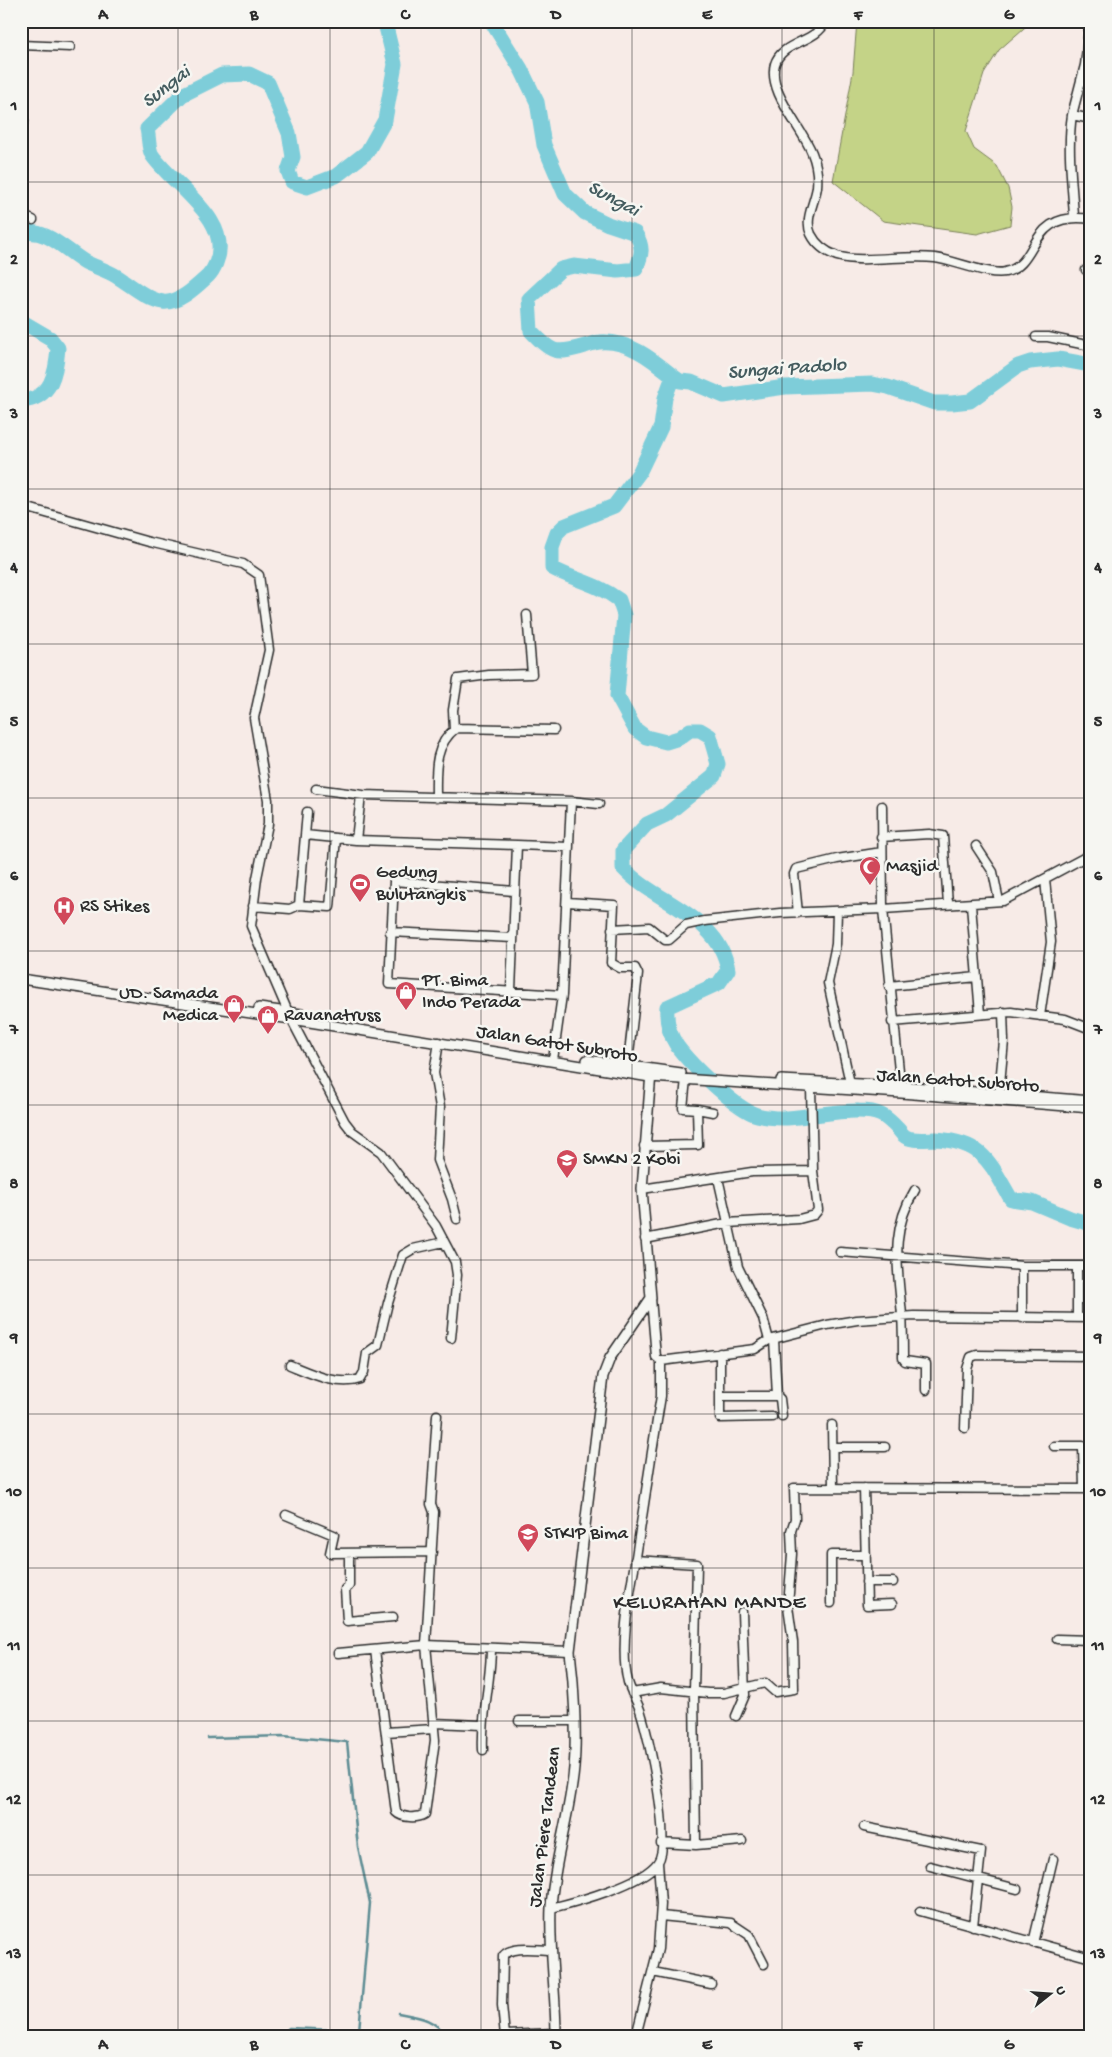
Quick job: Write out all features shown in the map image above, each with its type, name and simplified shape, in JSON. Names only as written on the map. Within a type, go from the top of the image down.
[{"type":"street","points":[[826,21],[816,35],[783,52],[777,58],[774,77],[778,90],[812,153],[817,186],[808,220],[809,229],[817,243],[827,251],[849,258],[912,256],[936,258],[999,273],[1011,271],[1021,264],[1041,231],[1054,223],[1074,216],[1091,218]]},
{"type":"street","points":[[1074,216],[1070,165],[1072,115],[1087,57],[1090,21]]},
{"type":"street","points":[[21,45],[70,47]]},
{"type":"street","points":[[1072,115],[1091,119]]},
{"type":"street","points":[[21,215],[32,220]]},
{"type":"street","points":[[1036,337],[1048,337],[1091,346]]},
{"type":"street","points":[[21,506],[149,542],[243,564],[259,575],[270,650],[254,718],[268,800],[268,824],[252,906],[251,926],[255,940],[289,1015],[345,1122],[352,1131],[381,1152],[436,1226],[457,1268],[451,1338]]},
{"type":"street","points":[[454,730],[453,710],[458,679],[489,675],[532,674],[527,615]]},
{"type":"street","points":[[436,798],[436,764],[439,751],[454,730],[461,726],[512,730],[554,730]]},
{"type":"street","points":[[316,789],[361,795],[571,801],[599,804]]},
{"type":"street","points":[[356,840],[361,795]]},
{"type":"street","points":[[553,1058],[562,995],[571,801]]},
{"type":"street","points":[[882,806],[883,909],[892,1022],[900,1089]]},
{"type":"street","points":[[299,905],[307,812]]},
{"type":"street","points":[[881,837],[929,834],[943,836],[948,904]]},
{"type":"street","points":[[305,835],[356,840],[569,847]]},
{"type":"street","points":[[252,906],[290,908],[299,905],[330,908],[336,838]]},
{"type":"street","points":[[511,990],[517,845]]},
{"type":"street","points":[[976,846],[993,872],[999,902]]},
{"type":"street","points":[[798,913],[794,874],[796,869],[837,859],[882,852]]},
{"type":"street","points":[[612,929],[649,927],[665,940],[669,940],[686,925],[738,917],[999,902],[1091,854]]},
{"type":"street","points":[[1040,1016],[1051,942],[1045,879]]},
{"type":"street","points":[[514,891],[394,881],[390,932],[389,984],[511,990],[562,995]]},
{"type":"street","points":[[567,902],[614,905],[611,962],[620,968],[635,968],[638,974],[628,1070]]},
{"type":"street","points":[[971,905],[980,1014]]},
{"type":"street","points":[[837,911],[836,944],[828,983],[850,1082]]},
{"type":"street","points":[[390,932],[513,938]]},
{"type":"street","name":"Jalan Gatot Subroto","points":[[21,973],[628,1070],[689,1078],[850,1082],[900,1089],[1043,1101],[1091,1102]]},
{"type":"street","points":[[889,986],[977,977]]},
{"type":"street","name":"Jalan Gatot Subroto","points":[[21,979],[289,1015],[439,1042],[553,1058]]},
{"type":"street","points":[[999,1094],[1004,1041],[1003,1012]]},
{"type":"street","points":[[892,1022],[1003,1012],[1065,1019],[1091,1029]]},
{"type":"street","points":[[439,1042],[434,1073],[440,1107],[437,1160],[457,1219]]},
{"type":"street","points":[[651,1073],[642,1189],[656,1357],[661,1361],[755,1349],[771,1339],[826,1325],[902,1317],[1091,1318]]},
{"type":"street","points":[[689,1078],[683,1108],[713,1112]]},
{"type":"street","name":"Jalan Gatot Subroto","points":[[712,1079],[811,1092],[900,1089],[999,1094],[1091,1108]]},
{"type":"street","points":[[645,1239],[726,1223],[799,1219],[814,1216],[818,1210],[813,1171],[811,1092]]},
{"type":"street","points":[[644,1146],[698,1145],[697,1109]]},
{"type":"street","points":[[642,1189],[773,1170],[813,1171]]},
{"type":"street","points":[[718,1178],[726,1223],[738,1267],[771,1339],[777,1396],[780,1399],[782,1416]]},
{"type":"street","points":[[915,1190],[901,1219],[896,1255],[902,1317],[903,1358],[908,1363],[926,1364],[926,1390]]},
{"type":"street","points":[[290,1365],[317,1376],[334,1380],[360,1380],[364,1372],[367,1353],[378,1345],[388,1303],[404,1255],[413,1249],[444,1242]]},
{"type":"street","points":[[840,1252],[1022,1266],[1091,1266]]},
{"type":"street","points":[[1022,1266],[1022,1318]]},
{"type":"street","points":[[1077,1266],[1078,1318]]},
{"type":"street","name":"Jalan Piere Tandean","points":[[556,2035],[551,1908],[555,1870],[566,1823],[574,1768],[573,1677],[570,1651],[603,1376],[610,1358],[651,1298]]},
{"type":"street","points":[[720,1354],[720,1418],[772,1417]]},
{"type":"street","points":[[965,1428],[967,1369],[971,1357],[977,1355],[1091,1356]]},
{"type":"street","points":[[636,2036],[658,1949],[661,1916],[658,1862],[661,1843],[656,1775],[643,1719],[632,1693],[626,1668],[626,1643],[636,1560],[661,1396],[661,1361]]},
{"type":"street","points":[[720,1396],[777,1396]]},
{"type":"street","points":[[375,1650],[396,1812],[400,1815],[419,1817],[424,1815],[426,1810],[434,1726],[426,1645],[434,1512],[432,1498],[437,1415]]},
{"type":"street","points":[[832,1425],[833,1488]]},
{"type":"street","points":[[632,1693],[661,1688],[716,1693],[744,1690],[765,1683],[775,1692],[794,1689],[793,1642],[788,1606],[791,1573],[790,1531],[795,1520],[794,1488],[1087,1489],[1082,1446],[1054,1446]]},
{"type":"street","points":[[833,1447],[885,1447]]},
{"type":"street","points":[[864,1488],[867,1605],[892,1604]]},
{"type":"street","points":[[286,1515],[334,1534],[330,1553],[432,1552]]},
{"type":"street","points":[[349,1553],[349,1586],[345,1589],[347,1621],[393,1617]]},
{"type":"street","points":[[831,1603],[831,1555],[866,1555]]},
{"type":"street","points":[[636,1560],[697,1564],[694,1691],[696,1845]]},
{"type":"street","points":[[866,1582],[893,1582]]},
{"type":"street","points":[[736,1716],[744,1699],[742,1612]]},
{"type":"street","points":[[1056,1639],[1091,1640]]},
{"type":"street","points":[[338,1653],[426,1645],[570,1651]]},
{"type":"street","points":[[483,1750],[482,1725],[490,1685],[491,1648]]},
{"type":"street","points":[[519,1721],[574,1721]]},
{"type":"street","points":[[386,1732],[434,1726],[482,1725]]},
{"type":"street","points":[[864,1828],[980,1850],[982,1854],[973,1926]]},
{"type":"street","points":[[661,1843],[696,1845],[742,1841]]},
{"type":"street","points":[[1033,1943],[1053,1859]]},
{"type":"street","points":[[551,1908],[599,1896],[643,1874],[658,1862]]},
{"type":"street","points":[[930,1866],[1017,1890]]},
{"type":"street","points":[[920,1911],[1091,1958]]},
{"type":"street","points":[[661,1916],[731,1923],[749,1934],[764,1964]]},
{"type":"street","points":[[552,1950],[514,1950],[507,1952],[503,1956],[502,2005],[505,2036],[556,2035]]},
{"type":"street","points":[[653,1972],[712,1984]]},
{"type":"green space","points":[[857,21],[1032,21],[999,50],[984,74],[966,131],[974,149],[997,166],[1008,188],[1012,207],[1010,225],[977,234],[883,221],[833,181],[853,72]]},
{"type":"waterway","name":"Sungai","points":[[21,234],[30,232],[47,236],[85,262],[112,274],[145,295],[157,300],[169,302],[187,294],[199,285],[214,268],[219,247],[217,232],[199,204],[152,155],[147,129],[182,95],[222,75],[249,74],[268,83],[289,133],[293,157],[288,171],[292,182],[307,187],[336,176],[367,152],[385,120],[395,64],[386,27],[388,21]]},
{"type":"waterway","name":"Sungai","points":[[491,21],[521,69],[537,102],[544,145],[565,194],[585,213],[608,224],[635,233],[641,247],[641,255],[636,269],[618,271],[574,266],[561,269],[529,299],[531,331],[549,348],[560,351],[567,351],[598,342],[621,344],[640,352],[673,376]]},
{"type":"waterway","name":"Sungai","points":[[21,321],[50,338],[58,348],[54,375],[46,390],[31,399],[21,401]]},
{"type":"waterway","name":"Sungai Padolo","points":[[1091,365],[1058,359],[1030,362],[1018,366],[970,401],[952,403],[934,403],[888,387],[872,384],[785,387],[724,396],[691,382],[680,381],[673,376],[665,398],[661,427],[639,473],[614,506],[564,526],[557,533],[552,547],[552,568],[603,590],[619,600],[624,615],[617,696],[635,729],[646,737],[666,742],[679,738],[690,730],[700,730],[710,736],[718,764],[714,776],[666,815],[647,824],[623,850],[623,868],[636,880],[700,923],[713,936],[723,952],[728,970],[719,983],[667,1007],[669,1027],[677,1046],[692,1064],[726,1096],[757,1115],[782,1118],[846,1111],[876,1113],[889,1120],[904,1136],[909,1138],[952,1141],[975,1149],[990,1164],[1011,1199],[1032,1202],[1070,1218],[1091,1224]]},
{"type":"waterway","points":[[208,1738],[283,1736],[347,1742],[358,1847],[370,1903],[359,2031]]},
{"type":"waterway","points":[[398,2013],[419,2017],[431,2022],[446,2036]]},
{"type":"waterway","points":[[280,2036],[289,2028],[359,2031],[359,2036]]},
{"type":"place","name":"Masjid","points":[[870,886]]},
{"type":"place","name":"Gedung Bulutangkis","points":[[360,903]]},
{"type":"place","name":"RS Stikes","points":[[64,926]]},
{"type":"place","name":"PT. Bima Indo Perada","points":[[406,1011]]},
{"type":"place","name":"UD. Samada Medica","points":[[234,1024]]},
{"type":"place","name":"Ravanatruss","points":[[268,1035]]},
{"type":"place","name":"SMKN 2 Kobi","points":[[567,1179]]},
{"type":"place","name":"STKIP Bima","points":[[528,1553]]},
{"type":"district","name":"KELURAHAN MANDE","points":[[710,1604]]}]
